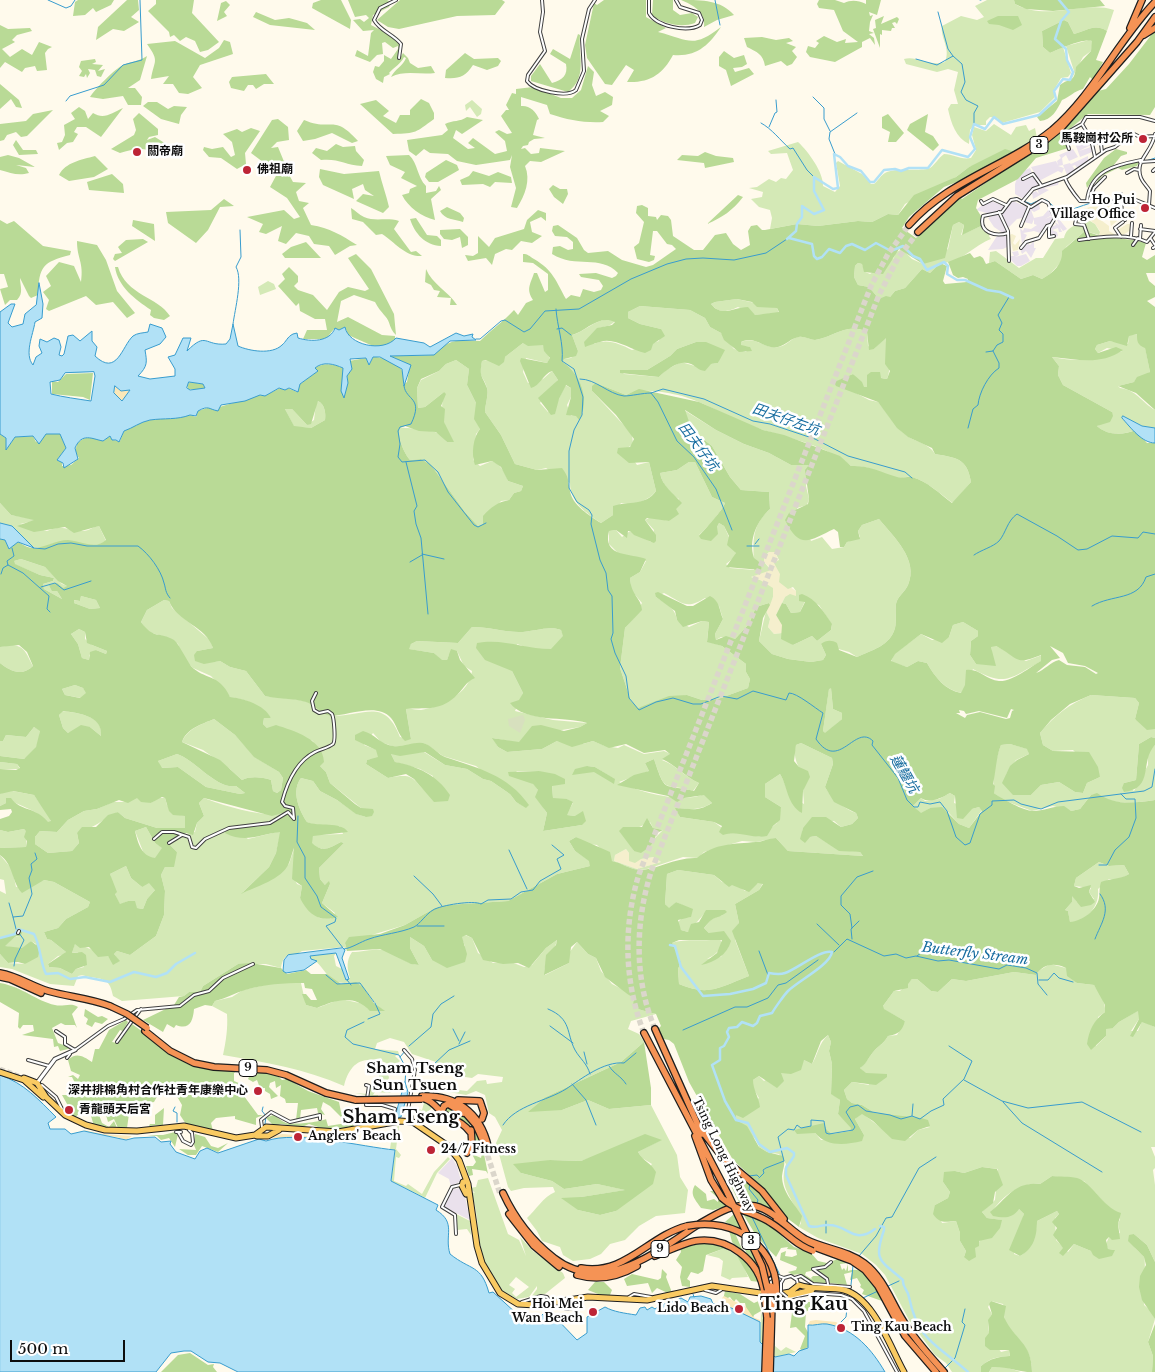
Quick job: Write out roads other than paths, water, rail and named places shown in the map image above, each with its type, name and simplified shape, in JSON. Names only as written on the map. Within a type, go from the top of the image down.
[{"type":"highway","points":[[1128,33],[1142,0]]},
{"type":"highway","name":"3","points":[[910,225],[944,194],[1026,148],[1053,129],[1086,95],[1128,33],[1155,2]]},
{"type":"highway","name":"3","points":[[918,232],[933,216],[965,191],[1042,143],[1062,127],[1138,40],[1155,16]]},
{"type":"highway","points":[[1138,40],[1155,28]]},
{"type":"highway","name":"9","points":[[0,973],[13,976],[48,991],[94,1000],[127,1014],[171,1048],[192,1058],[213,1064],[273,1068],[356,1099],[423,1098],[448,1098],[472,1113],[482,1127],[486,1146],[469,1129],[466,1112],[454,1105],[439,1100],[423,1098]]},
{"type":"highway","name":"9","points":[[0,977],[48,995],[109,1007]]},
{"type":"highway","name":"Tsing Long Highway","points":[[655,1029],[729,1194],[768,1274],[770,1319]]},
{"type":"highway","name":"Tsing Long Highway","points":[[644,1033],[729,1194]]},
{"type":"highway","points":[[423,1098],[434,1103],[442,1111],[469,1129]]},
{"type":"highway","points":[[448,1098],[462,1102],[477,1099],[482,1113],[476,1101],[472,1103],[472,1113]]},
{"type":"highway","points":[[442,1111],[445,1105],[450,1105],[463,1112],[469,1129],[471,1146],[460,1159]]},
{"type":"highway","points":[[690,1120],[711,1180],[722,1198],[738,1210],[771,1223],[796,1243],[813,1251],[855,1262],[872,1277],[905,1336],[936,1372]]},
{"type":"highway","points":[[698,1126],[723,1158],[762,1190],[786,1224]]},
{"type":"highway","name":"9","points":[[736,1208],[628,1271],[610,1277],[588,1277],[572,1273],[551,1261],[529,1241],[514,1222],[502,1194],[523,1228],[554,1258],[566,1267],[579,1272],[596,1274],[616,1272],[634,1264],[718,1214],[736,1208],[751,1206],[767,1212],[801,1236],[851,1256],[875,1273],[909,1330],[944,1372]]},
{"type":"highway","name":"9","points":[[767,1212],[801,1241],[829,1254]]},
{"type":"highway","points":[[554,1258],[583,1269],[609,1268],[631,1258],[670,1232],[687,1226],[708,1224],[728,1227],[747,1236],[763,1249],[772,1263],[776,1280],[770,1319]]},
{"type":"highway","points":[[655,1256],[689,1242],[708,1241],[730,1246],[750,1261],[761,1279],[770,1319]]},
{"type":"highway","name":"3","points":[[765,1372],[770,1319]]},
{"type":"highway","name":"3","points":[[770,1319],[770,1372]]},
{"type":"main road","points":[[0,1072],[37,1086],[62,1117],[89,1129],[126,1133],[190,1130],[231,1140],[264,1130],[302,1129],[330,1133]]},
{"type":"main road","points":[[24,1078],[37,1086],[54,1106],[65,1115],[86,1125],[105,1130],[137,1131],[184,1126],[236,1138],[255,1135],[264,1130]]},
{"type":"main road","points":[[410,1122],[460,1159]]},
{"type":"main road","points":[[264,1130],[270,1134],[278,1130],[330,1133],[410,1122],[454,1152],[460,1159],[478,1251],[491,1281],[502,1295],[513,1302],[538,1306],[579,1299],[630,1302],[649,1301],[702,1289],[723,1288],[770,1297]]},
{"type":"main road","points":[[649,1301],[712,1286],[770,1297],[782,1296],[799,1289],[840,1292],[857,1298],[869,1312],[902,1372]]},
{"type":"street","points":[[396,0],[380,8],[374,20],[378,26],[395,36],[401,44],[399,58]]},
{"type":"street","points":[[542,0],[544,12],[540,32],[545,51],[528,76],[527,81],[532,86],[564,95],[576,90],[583,76],[582,39],[590,7],[595,0]]},
{"type":"street","points":[[649,0],[649,14],[655,20],[688,29],[700,25],[702,20],[700,14],[680,7],[676,0]]},
{"type":"street","points":[[1069,149],[1064,134],[1082,124],[1086,117],[1147,118],[1155,121]]},
{"type":"street","points":[[1082,124],[1092,138],[1101,144],[1102,152]]},
{"type":"street","points":[[1023,201],[1033,189],[1066,178],[1102,152],[1115,147],[1132,132],[1140,138],[1155,135],[1151,148],[1141,161],[1139,170],[1142,180],[1150,190],[1149,205]]},
{"type":"street","points":[[1092,138],[1095,157]]},
{"type":"street","points":[[1088,201],[1089,187],[1095,179],[1123,162],[1155,161]]},
{"type":"street","points":[[1127,173],[1134,169],[1139,170]]},
{"type":"street","points":[[1023,178],[1033,174],[1042,185]]},
{"type":"street","points":[[1088,201],[1094,188],[1105,177]]},
{"type":"street","points":[[1066,178],[1066,184],[1076,193],[1080,201],[1103,199],[1126,202],[1136,200],[1155,208]]},
{"type":"street","points":[[1121,194],[1120,202],[1124,221],[1115,228],[1121,238]]},
{"type":"street","points":[[1126,202],[1128,196]]},
{"type":"street","points":[[981,200],[984,204],[993,199],[1006,204]]},
{"type":"street","points":[[1008,233],[998,236],[986,231],[982,227],[984,216],[1000,212],[1006,204],[1015,199],[1023,201],[1029,206]]},
{"type":"street","points":[[1022,226],[1029,206],[1038,201],[1045,201],[1051,206],[1055,218]]},
{"type":"street","points":[[1000,212],[1008,233],[1010,261]]},
{"type":"street","points":[[1054,236],[1051,237],[1048,234],[1055,218],[1069,212],[1077,216],[1076,224],[1084,225],[1090,239]]},
{"type":"street","points":[[1131,236],[1132,223]]},
{"type":"street","points":[[1133,245],[1139,238],[1141,224]]},
{"type":"street","points":[[1020,248],[1026,242],[1040,238],[1046,226],[1051,225]]},
{"type":"street","points":[[1140,229],[1147,232],[1155,232]]},
{"type":"street","points":[[1079,240],[1131,236],[1147,242],[1155,232]]},
{"type":"street","points":[[1151,238],[1154,247]]},
{"type":"street","points":[[154,839],[162,832],[183,834],[190,837],[192,846],[196,848],[205,839],[230,827],[270,823],[288,812],[294,818],[294,809],[285,806],[282,802],[292,775],[315,752],[333,744],[335,738],[332,714],[329,712],[319,713],[314,710],[312,701],[316,693]]},
{"type":"street","points":[[169,843],[183,834]]},
{"type":"street","points":[[65,1115],[58,1101],[37,1086],[49,1066],[58,1057],[75,1050],[108,1026],[141,1009],[161,1010],[180,1006],[194,995],[209,991],[223,978],[253,964]]},
{"type":"street","points":[[117,1042],[141,1009]]},
{"type":"street","points":[[56,1031],[65,1036],[65,1044],[75,1050]]},
{"type":"street","points":[[404,1050],[412,1059],[415,1070],[408,1110],[412,1117],[410,1122]]},
{"type":"street","points":[[67,1058],[70,1051]]},
{"type":"street","points":[[28,1060],[49,1066]]},
{"type":"street","points":[[366,1086],[369,1086],[365,1101],[366,1106],[382,1105],[396,1110]]},
{"type":"street","points":[[392,1123],[400,1094]]},
{"type":"street","points":[[54,1106],[58,1106],[58,1101]]},
{"type":"street","points":[[264,1130],[261,1122],[264,1116],[272,1112],[286,1121],[295,1122],[318,1117]]},
{"type":"street","points":[[178,1132],[181,1139],[189,1145],[193,1143],[193,1135],[190,1130]]},
{"type":"street","points":[[193,1135],[198,1132]]},
{"type":"street","points":[[456,1234],[455,1215],[442,1207],[452,1188],[464,1185]]},
{"type":"street","points":[[828,1285],[827,1279],[813,1269],[825,1268],[831,1262]]},
{"type":"street","points":[[765,1282],[775,1275],[784,1278]]},
{"type":"street","points":[[850,1288],[810,1284],[800,1276],[795,1278],[789,1276],[780,1283],[781,1292],[789,1298],[818,1293],[846,1296],[859,1304],[897,1372]]},
{"type":"street","points":[[795,1278],[799,1289]]},
{"type":"street","points":[[630,1302],[634,1294],[657,1298]]},
{"type":"street","points":[[522,1302],[541,1296],[549,1298],[550,1304],[572,1308],[578,1306],[579,1299]]},
{"type":"water","points":[[39,283],[43,304],[42,318],[35,322],[30,344],[29,355],[33,365],[36,357],[42,353],[39,346],[40,339],[47,342],[54,338],[59,340],[61,347],[59,355],[62,356],[68,336],[73,335],[80,341],[92,331],[92,341],[97,347],[95,356],[102,362],[114,362],[133,336],[148,332],[150,324],[162,328],[166,337],[160,344],[145,350],[146,364],[138,376],[150,379],[175,376],[175,369],[168,357],[175,355],[183,338],[191,338],[187,351],[202,341],[226,344],[230,339],[233,324],[238,346],[260,351],[278,348],[293,334],[297,333],[298,338],[320,340],[333,333],[335,328],[339,330],[345,327],[352,338],[367,345],[375,346],[390,343],[396,338],[424,343],[430,347],[456,333],[464,336],[473,334],[472,337],[476,340],[450,341],[434,355],[390,356],[411,365],[404,386],[402,369],[380,357],[373,357],[369,365],[366,358],[350,359],[352,369],[347,376],[348,383],[344,398],[341,391],[343,368],[332,364],[321,364],[315,368],[318,371],[300,384],[298,392],[289,388],[285,390],[279,388],[265,396],[260,395],[245,401],[221,405],[218,411],[207,408],[198,411],[196,416],[190,415],[180,418],[146,421],[124,431],[119,442],[112,440],[110,436],[103,441],[84,438],[75,448],[78,459],[64,468],[63,463],[57,460],[66,448],[60,434],[46,434],[39,444],[33,436],[15,437],[6,450],[6,438],[0,434],[0,312],[11,304],[15,304],[8,323],[12,327],[23,324],[25,314],[36,305]],"holes":[[[94,372],[91,401],[51,394],[50,382],[60,380],[65,373]],[[189,382],[203,384],[205,388],[190,390],[187,388]],[[115,386],[121,391],[130,390],[122,401],[114,393]]]},
{"type":"water","points":[[1123,416],[1142,426],[1155,428],[1155,443],[1137,434],[1122,418]]},
{"type":"water","points":[[0,523],[12,526],[34,548],[18,542],[9,549],[5,540],[0,539]]},
{"type":"water","points":[[343,948],[345,950],[342,958],[349,979],[346,980],[336,953],[310,956],[311,959],[317,961],[304,970],[286,973],[283,971],[284,960],[288,955]]},
{"type":"water","points":[[0,1075],[24,1087],[56,1117],[48,1123],[50,1129],[65,1129],[71,1134],[84,1131],[126,1140],[155,1137],[161,1142],[171,1141],[170,1144],[176,1152],[195,1159],[200,1151],[207,1148],[218,1153],[259,1139],[266,1141],[294,1137],[330,1140],[395,1150],[391,1181],[438,1205],[436,1210],[446,1220],[448,1225],[450,1254],[479,1272],[489,1293],[493,1292],[517,1314],[530,1315],[537,1320],[544,1313],[551,1313],[577,1340],[587,1333],[587,1317],[605,1307],[636,1315],[640,1308],[645,1307],[647,1310],[652,1307],[655,1309],[660,1305],[681,1298],[688,1302],[690,1297],[701,1296],[711,1299],[713,1304],[721,1303],[760,1322],[760,1342],[775,1357],[789,1354],[794,1356],[799,1351],[808,1348],[808,1325],[827,1324],[846,1331],[862,1342],[885,1372],[238,1372],[220,1363],[208,1362],[191,1351],[184,1351],[171,1353],[156,1372],[0,1372]]},
{"type":"water","points":[[405,1082],[408,1092],[401,1117],[395,1118]]},
{"type":"waterway","points":[[48,0],[66,8],[71,6],[75,0]]},
{"type":"waterway","points":[[66,101],[70,96],[104,85],[123,65],[142,60],[140,0]]},
{"type":"waterway","points":[[715,0],[720,25]]},
{"type":"waterway","points":[[787,239],[796,231],[797,224],[802,217],[802,206],[814,214],[824,210],[814,191],[814,177],[833,189],[838,188],[834,154],[840,157],[848,166],[861,171],[870,182],[874,182],[884,170],[895,169],[901,171],[909,168],[928,168],[942,150],[968,157],[975,149],[970,137],[974,124],[985,129],[994,117],[1003,124],[1039,115],[1056,99],[1054,91],[1063,79],[1070,80],[1073,72],[1067,60],[1066,49],[1055,39],[1061,21],[1069,12],[1059,0]]},
{"type":"waterway","points":[[938,12],[948,49],[953,56]]},
{"type":"waterway","points":[[916,59],[937,65],[953,56],[962,64],[965,82],[961,92],[966,100],[978,106],[974,113],[974,124]]},
{"type":"waterway","points":[[813,97],[824,108],[824,119],[830,131]]},
{"type":"waterway","points":[[769,127],[777,112],[776,100]]},
{"type":"waterway","points":[[835,154],[829,139],[830,132],[857,113]]},
{"type":"waterway","points":[[761,123],[790,149],[793,148],[807,170],[814,177]]},
{"type":"waterway","points":[[1146,161],[1155,158]]},
{"type":"waterway","points":[[1011,199],[1016,198],[1031,204],[1046,200],[1062,211],[1097,202]]},
{"type":"waterway","points":[[1111,203],[1120,204]]},
{"type":"waterway","points":[[233,324],[239,286],[236,267],[241,257],[240,230]]},
{"type":"waterway","points":[[789,238],[812,244],[814,256],[817,259],[822,257],[829,249],[840,253],[846,246],[852,244],[865,250],[876,243],[891,251],[903,246],[913,256],[920,259],[927,270],[944,262],[948,266],[947,274],[957,280],[965,280],[987,290],[1000,292],[1013,298]]},
{"type":"waterway","points":[[476,339],[480,339],[501,321],[505,320],[524,332],[530,329],[545,311],[579,309],[631,279],[667,264],[686,259],[734,260],[766,253],[787,239]]},
{"type":"waterway","points":[[986,352],[993,351],[997,345],[1003,342],[1003,334],[999,330],[1002,323],[998,315],[1009,297]]},
{"type":"waterway","name":"蓮鱷坑","points":[[556,309],[562,361],[574,369],[583,397],[582,415],[574,430],[569,451],[569,488],[577,502],[589,510],[592,515],[591,524],[600,560],[606,573],[608,590],[612,596],[613,633],[611,639],[615,653],[626,676],[629,698],[639,710],[656,702],[673,698],[693,704],[701,704],[721,696],[737,699],[753,691],[786,700],[789,693],[792,694],[823,713],[816,739],[824,748],[832,751],[839,750],[860,738],[866,737],[873,741],[872,745],[898,778],[907,800],[914,807],[918,807],[920,802],[930,804],[940,802],[947,811],[956,837],[965,845],[970,843],[980,814],[992,805],[992,801],[1014,800],[1021,804],[1041,809],[1058,802],[1144,791],[1152,787],[1155,769]]},
{"type":"waterway","points":[[557,329],[562,328],[571,335]]},
{"type":"waterway","points":[[968,428],[973,409],[978,405],[985,385],[991,375],[999,368],[999,363],[993,351]]},
{"type":"waterway","name":"田夫仔坑","points":[[580,379],[591,381],[618,395],[651,393],[658,402],[677,441],[694,457],[716,489],[732,530]]},
{"type":"waterway","points":[[404,386],[405,391],[413,400],[416,409],[411,424],[400,427],[398,431],[400,444],[398,457],[402,462],[425,460],[438,472],[448,492],[474,525],[478,527],[486,523]]},
{"type":"waterway","name":"田夫仔左坑","points":[[651,393],[663,389],[704,399],[753,421],[770,424],[815,439],[848,456],[905,472],[912,478]]},
{"type":"waterway","points":[[406,462],[417,506],[414,511],[421,538],[428,614]]},
{"type":"waterway","points":[[974,555],[999,541],[1011,520],[1017,514],[1078,550],[1087,549],[1112,536],[1138,538],[1143,532],[1155,534]]},
{"type":"waterway","points":[[755,544],[759,539]]},
{"type":"waterway","points":[[34,548],[45,549],[58,544],[71,543],[87,546],[138,546],[157,568],[170,598]]},
{"type":"waterway","points":[[747,546],[759,546]]},
{"type":"waterway","points":[[1,574],[3,568],[8,565],[7,561],[14,556],[12,548]]},
{"type":"waterway","points":[[422,554],[444,559]]},
{"type":"waterway","points":[[410,562],[422,555]]},
{"type":"waterway","points":[[8,565],[23,573],[49,596],[47,609],[50,612]]},
{"type":"waterway","points":[[1092,606],[1131,594],[1142,585],[1146,577],[1155,574]]},
{"type":"waterway","points":[[41,587],[55,583],[64,590],[91,581]]},
{"type":"waterway","points":[[1099,865],[1107,865],[1115,850],[1129,837],[1136,818],[1135,799],[1126,799],[1121,794]]},
{"type":"waterway","points":[[298,816],[297,842],[305,857],[305,878],[317,896],[321,907],[336,918],[335,922],[326,926],[343,948]]},
{"type":"waterway","points":[[344,949],[374,937],[414,927],[430,912],[443,906],[481,904],[488,900],[511,899],[521,892],[533,890],[540,881],[561,869],[557,859],[564,855],[552,845]]},
{"type":"waterway","points":[[509,850],[527,889]]},
{"type":"waterway","points":[[14,966],[15,959],[24,940],[16,929],[13,917],[23,916],[32,894],[29,878],[32,870],[31,864],[37,859],[35,853]]},
{"type":"waterway","points":[[852,928],[850,914],[841,905],[841,896],[857,877],[873,871]]},
{"type":"waterway","points":[[414,876],[433,894],[442,906]]},
{"type":"waterway","points":[[1095,939],[1105,911],[1100,894]]},
{"type":"waterway","points":[[9,903],[13,917]]},
{"type":"waterway","points":[[852,939],[851,929],[859,921]]},
{"type":"waterway","points":[[817,924],[839,945]]},
{"type":"waterway","points":[[417,926],[444,926]]},
{"type":"waterway","points":[[0,938],[15,934],[18,929],[34,934],[46,974],[58,973],[70,979],[85,977],[110,982],[134,972],[156,977],[167,973],[176,964],[195,953]]},
{"type":"waterway","name":"Butterfly Stream","points":[[834,952],[847,939],[884,956],[896,954],[906,958],[916,956],[938,961],[949,960],[999,969],[1007,965],[1026,968],[1037,973],[1038,984],[1047,995]]},
{"type":"waterway","points":[[670,945],[675,946],[681,967],[703,996],[730,994],[753,989],[766,983],[769,973],[785,973],[815,956],[832,952],[826,962],[788,991],[772,1013],[760,1016],[757,1023],[753,1026],[742,1022],[737,1027],[729,1028],[727,1032],[729,1037],[724,1046],[720,1048],[720,1060],[712,1065],[725,1101],[736,1120],[748,1123],[759,1144],[770,1152],[787,1148],[794,1153],[786,1168],[786,1175],[809,1226],[836,1226],[856,1235],[862,1235],[875,1229]]},
{"type":"waterway","points":[[917,956],[930,946]]},
{"type":"waterway","points":[[759,951],[768,975]]},
{"type":"waterway","points":[[683,1030],[735,1007],[747,1007],[768,998],[778,985],[786,983],[818,960]]},
{"type":"waterway","points":[[1039,980],[1048,980],[1054,973],[1059,978],[1073,982]]},
{"type":"waterway","points":[[326,975],[337,984],[360,983],[374,1002]]},
{"type":"waterway","points":[[347,980],[351,985]]},
{"type":"waterway","points":[[409,1046],[431,1027],[433,1014],[441,1004],[454,996]]},
{"type":"waterway","points":[[368,1019],[380,1014],[375,1003]]},
{"type":"waterway","points":[[548,1009],[556,1013],[565,1022],[572,1044],[590,1074]]},
{"type":"waterway","points":[[364,1022],[347,1030],[345,1037],[353,1044],[399,1055],[406,1068],[405,1083]]},
{"type":"waterway","points":[[550,1026],[573,1043]]},
{"type":"waterway","points":[[453,1029],[459,1041]]},
{"type":"waterway","points":[[459,1044],[465,1032]]},
{"type":"waterway","points":[[433,1065],[449,1050],[470,1041]]},
{"type":"waterway","points":[[759,1178],[764,1173],[763,1170],[784,1161],[778,1137],[788,1129],[794,1130],[797,1125],[801,1128],[811,1126],[811,1120],[824,1121],[826,1133],[829,1134],[853,1130],[855,1127],[846,1112],[850,1107],[858,1105],[866,1111],[901,1119],[912,1116],[920,1119],[944,1105],[943,1099],[964,1079],[972,1061],[949,1046]]},
{"type":"waterway","points":[[400,1057],[406,1050]]},
{"type":"waterway","points":[[584,1052],[587,1064]]},
{"type":"waterway","points":[[503,1125],[509,1118],[524,1108],[566,1089],[601,1068],[616,1063],[624,1063],[636,1053]]},
{"type":"waterway","points":[[609,1066],[626,1084]]},
{"type":"waterway","points":[[964,1080],[1002,1101],[1028,1108],[1082,1102],[1141,1132]]},
{"type":"waterway","points":[[572,1084],[586,1100],[596,1125]]},
{"type":"waterway","points":[[1003,1102],[1022,1123],[1102,1172]]},
{"type":"waterway","points":[[912,1116],[913,1104]]},
{"type":"waterway","points":[[175,1107],[173,1111],[177,1113],[177,1122]]},
{"type":"waterway","points":[[263,1107],[262,1111],[266,1116],[265,1124]]},
{"type":"waterway","points":[[859,1256],[876,1236],[886,1218],[892,1217],[919,1168],[936,1157]]},
{"type":"waterway","points":[[749,1176],[757,1175],[759,1177]]},
{"type":"waterway","points":[[750,1183],[749,1189],[758,1200],[757,1203]]},
{"type":"waterway","points":[[752,1217],[779,1273],[779,1283]]},
{"type":"waterway","points":[[826,1221],[826,1233]]},
{"type":"waterway","points":[[880,1226],[884,1227],[884,1230],[879,1254],[884,1264],[903,1280],[903,1285],[918,1324],[931,1341],[968,1372]]},
{"type":"waterway","points":[[851,1285],[853,1266]]},
{"type":"waterway","points":[[886,1287],[899,1281]]},
{"type":"waterway","points":[[863,1298],[878,1291]]},
{"type":"waterway","points":[[835,1328],[846,1317],[848,1299]]},
{"type":"waterway","points":[[944,1369],[955,1358],[965,1325],[962,1322],[965,1309]]},
{"type":"tunnel","points":[[644,1033],[637,1014],[629,974],[628,954],[630,914],[639,874],[871,286],[888,254],[909,225]]},
{"type":"tunnel","points":[[655,1029],[643,991],[639,951],[642,911],[651,872],[879,295],[898,258],[918,232]]},
{"type":"tunnel","points":[[0,1069],[24,1078]]},
{"type":"tunnel","points":[[470,1125],[480,1117]]},
{"type":"tunnel","points":[[485,1147],[500,1194]]},
{"type":"place","name":"馬鞍崗村公所","points":[[1143,139]]},
{"type":"place","name":"關帝廟","points":[[137,152]]},
{"type":"place","name":"佛祖廟","points":[[247,170]]},
{"type":"place","name":"Ho Pui Village Office","points":[[1145,208]]},
{"type":"place","name":"深井排棉角村合作社青年康樂中心","points":[[258,1091]]},
{"type":"place","name":"青龍頭天后宮","points":[[69,1110]]},
{"type":"place","name":"Anglers' Beach","points":[[298,1137]]},
{"type":"place","name":"24/7 Fitness","points":[[431,1150]]},
{"type":"place","name":"Lido Beach","points":[[739,1309]]},
{"type":"place","name":"Hoi Mei Wan Beach","points":[[593,1312]]},
{"type":"place","name":"Ting Kau Beach","points":[[841,1328]]},
{"type":"district","name":"Sham Tseng Sun Tsuen","points":[[415,1078]]},
{"type":"district","name":"Sham Tseng","points":[[401,1118]]},
{"type":"district","name":"Ting Kau","points":[[804,1305]]}]
